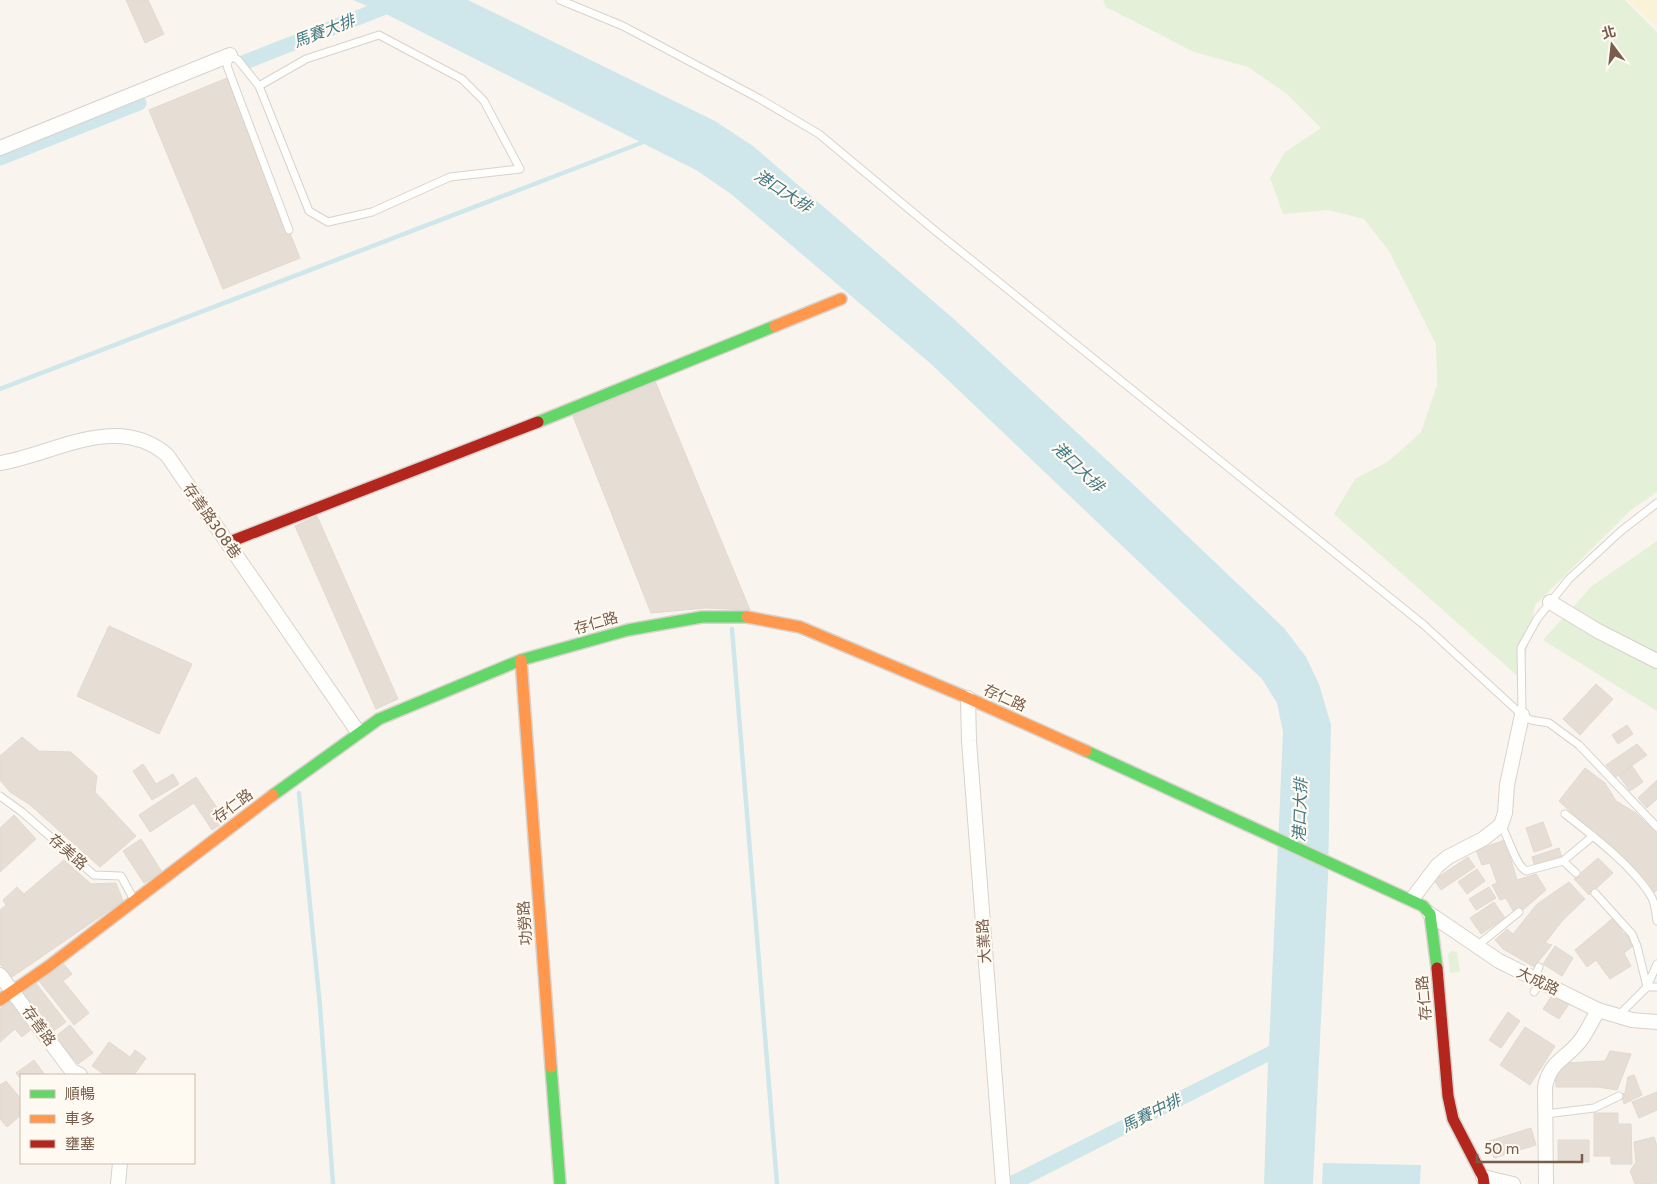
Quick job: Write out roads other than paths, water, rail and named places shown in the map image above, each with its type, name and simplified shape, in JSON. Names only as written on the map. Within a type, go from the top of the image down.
[{"type":"street","points":[[0,148],[230,56]]},
{"type":"street","points":[[227,543],[536,423],[841,299]]},
{"type":"street","name":"存善路308巷","points":[[0,463],[102,436],[131,437],[154,444],[167,455],[358,732]]},
{"type":"street","points":[[1550,602],[1598,631],[1657,661]]},
{"type":"street","name":"存仁路","points":[[0,1000],[49,966],[133,900],[358,732],[406,708],[521,660],[628,630],[702,616],[739,616],[800,628],[848,646],[968,698],[1412,899]]},
{"type":"street","name":"功勞路","points":[[521,660],[560,1184]]},
{"type":"street","name":"大業路","points":[[968,698],[969,741],[1003,1184]]},
{"type":"street","points":[[1430,914],[1412,899],[1437,866],[1448,857],[1483,839],[1502,825],[1505,814],[1507,786],[1522,715]]},
{"type":"street","name":"存仁路","points":[[1430,914],[1434,936],[1448,1096],[1453,1119],[1484,1181]]},
{"type":"street","name":"大成路","points":[[1430,914],[1499,961],[1598,1010],[1632,1020],[1657,1022]]},
{"type":"street","name":"存善路","points":[[0,975],[72,1071],[78,1074]]},
{"type":"street","points":[[1546,1184],[1545,1087],[1548,1074],[1554,1064],[1581,1039],[1598,1010]]},
{"type":"street","points":[[118,1184],[120,1164]]},
{"type":"street","points":[[1484,1181],[1513,1184]]},
{"type":"lane","points":[[560,0],[622,26],[760,99],[819,134],[933,229],[1424,625],[1522,715],[1531,720],[1549,723],[1578,745],[1657,827]]},
{"type":"lane","points":[[259,86],[306,59],[379,36],[462,79],[484,101],[520,169],[450,177],[372,212],[328,222],[308,211],[259,86],[238,60],[230,56],[227,66],[289,230]]},
{"type":"lane","points":[[1522,715],[1522,648],[1537,618],[1569,579],[1621,531],[1657,503]]},
{"type":"lane","name":"存美路","points":[[0,796],[22,812],[94,875],[121,876],[133,900]]},
{"type":"lane","points":[[1565,814],[1593,836],[1655,896],[1657,921]]},
{"type":"lane","points":[[1502,825],[1521,868],[1526,871],[1563,862],[1593,836]]},
{"type":"lane","points":[[1563,862],[1576,873]]},
{"type":"lane","points":[[1595,893],[1632,934],[1637,946],[1646,987]]},
{"type":"lane","points":[[1478,945],[1519,912]]},
{"type":"lane","points":[[1618,1016],[1646,987],[1657,964]]},
{"type":"lane","points":[[1646,987],[1657,988]]},
{"type":"lane","points":[[1546,1114],[1594,1108],[1619,1096]]},
{"type":"water","points":[[353,0],[468,0],[715,121],[753,146],[955,320],[1136,487],[1284,628],[1306,657],[1319,684],[1331,725],[1328,876],[1313,1184],[1264,1184],[1268,1062],[1028,1184],[994,1184],[1269,1046],[1283,732],[1277,703],[1262,679],[930,363],[731,194],[696,170],[386,14]]},
{"type":"water","points":[[1323,1163],[1421,1165],[1420,1184],[1322,1184]]},
{"type":"waterway","name":"馬賽大排","points":[[245,62],[403,0]]},
{"type":"waterway","name":"馬賽大排","points":[[0,158],[139,103]]},
{"type":"waterway","points":[[0,389],[641,143]]},
{"type":"waterway","points":[[732,629],[777,1184]]},
{"type":"waterway","points":[[299,793],[320,1006],[333,1184]]},
{"type":"water label","name":"港口大排","points":[[783,191]]},
{"type":"water label","name":"港口大排","points":[[1078,467]]},
{"type":"water label","name":"港口大排","points":[[1300,810]]},
{"type":"water label","name":"馬賽中排","points":[[1151,1113]]}]
